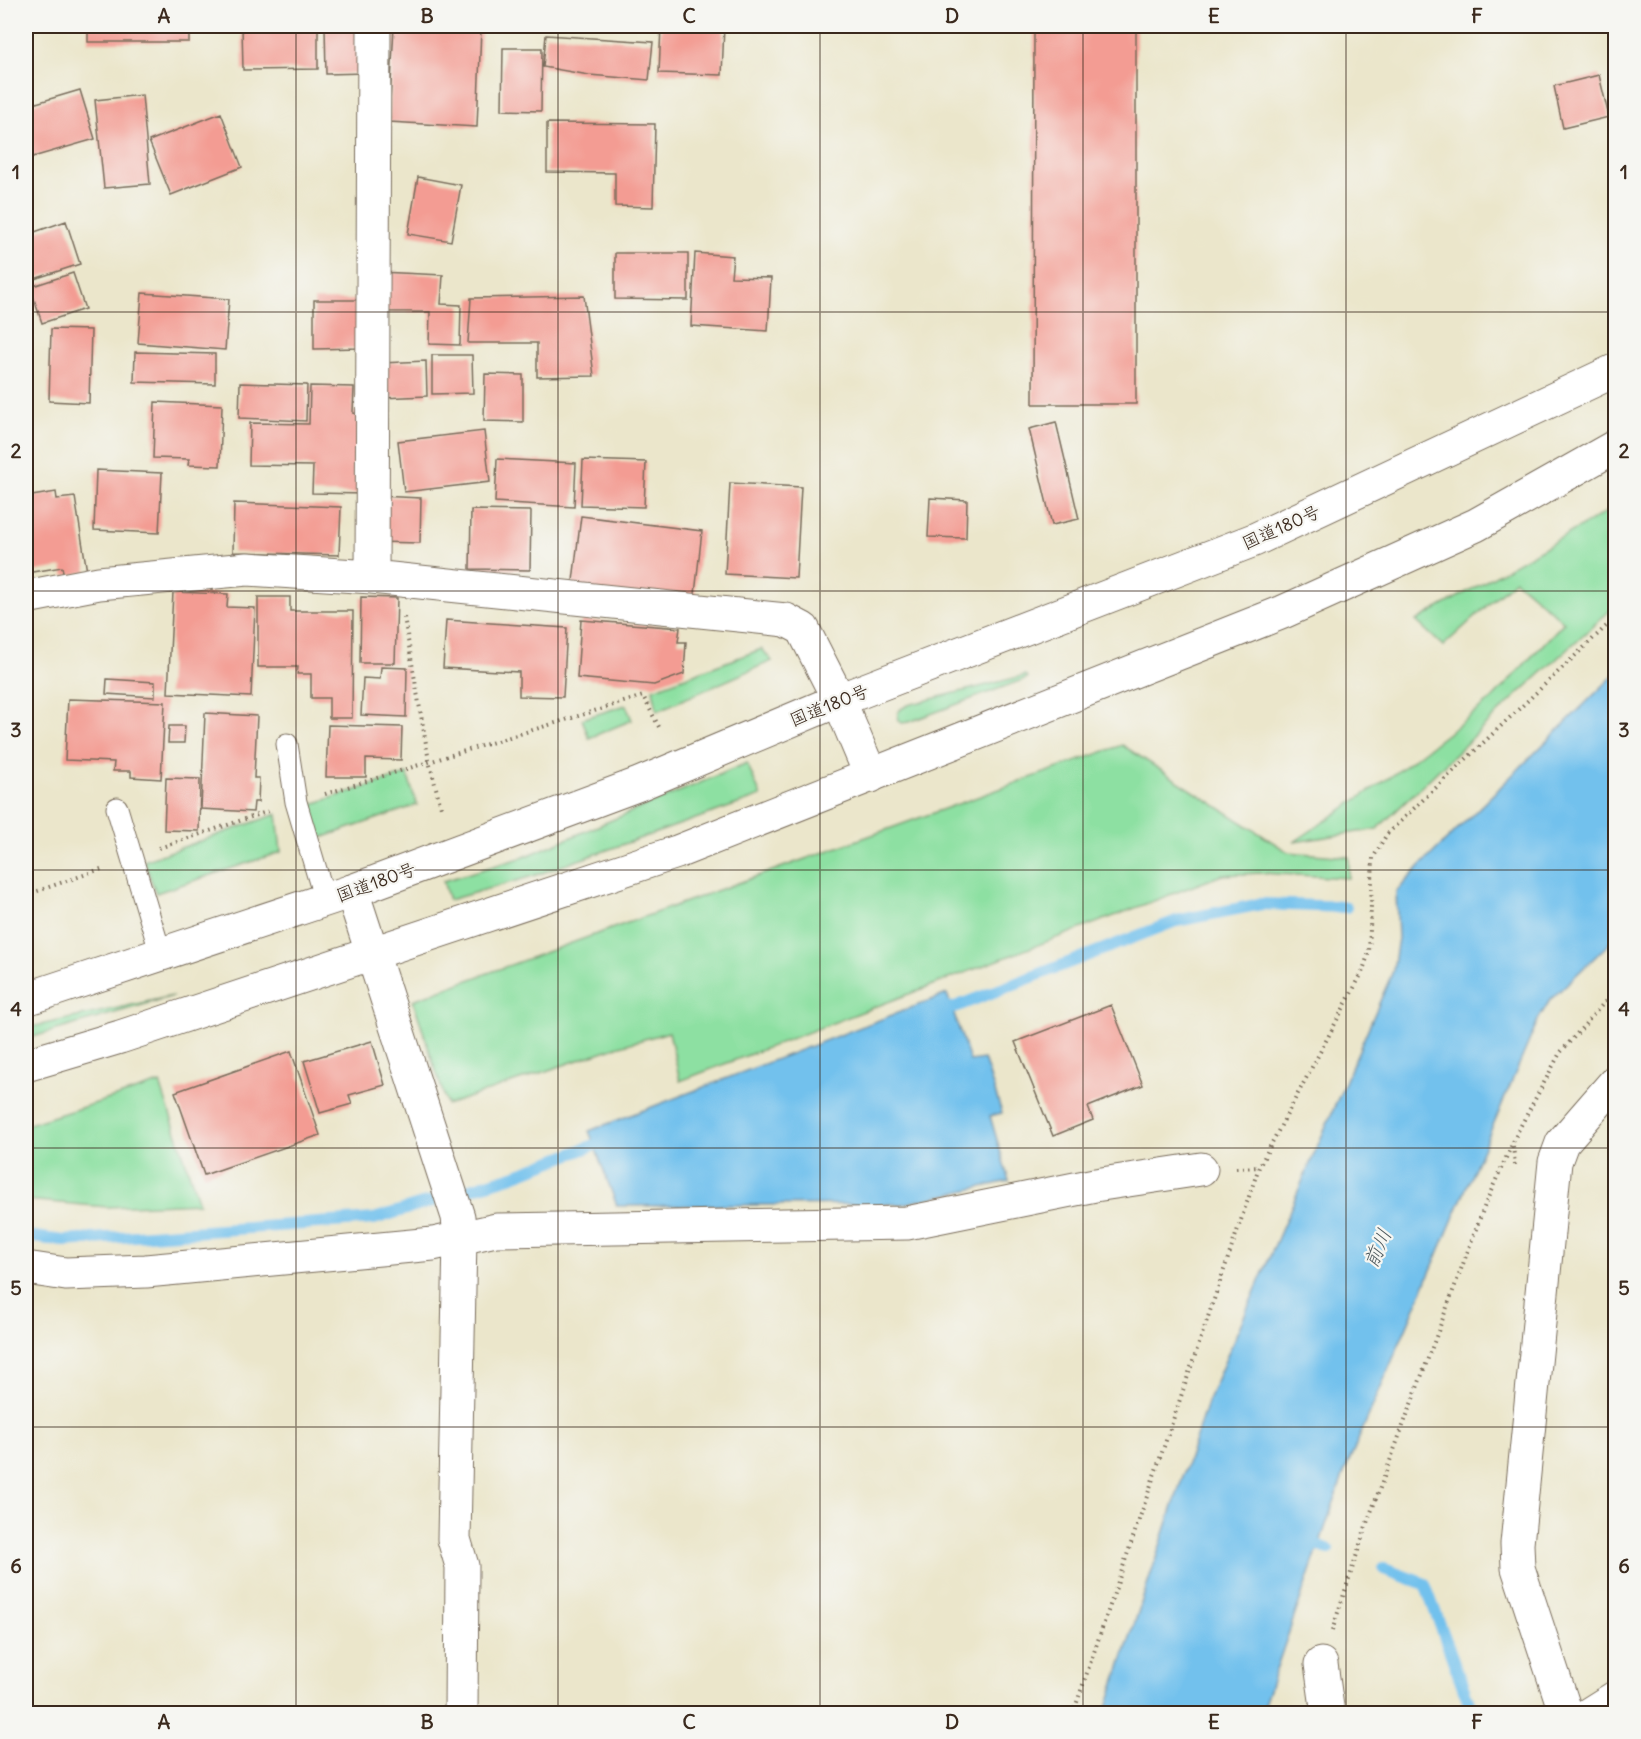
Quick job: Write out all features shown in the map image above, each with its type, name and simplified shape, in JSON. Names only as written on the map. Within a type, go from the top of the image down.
[{"type":"main road","points":[[374,26],[387,579]]},
{"type":"main road","name":"国道180号","points":[[26,999],[338,896],[639,784],[839,700],[1254,540],[1616,370]]},
{"type":"main road","points":[[26,1065],[120,1037],[677,852],[1283,612],[1476,525],[1616,446]]},
{"type":"main road","points":[[26,597],[99,583],[247,569],[387,579],[786,620],[802,629],[839,700],[870,776]]},
{"type":"main road","points":[[338,896],[372,953],[459,1227],[454,1539],[462,1566],[461,1713]]},
{"type":"main road","points":[[1566,1713],[1518,1568],[1517,1544],[1555,1162],[1562,1143],[1616,1081]]},
{"type":"main road","points":[[26,1268],[66,1274],[146,1272],[433,1244],[459,1227],[496,1230],[906,1222],[1095,1185],[1201,1169]]},
{"type":"main road","points":[[1321,1664],[1328,1713]]},
{"type":"main road","points":[[1589,1713],[1616,1697]]},
{"type":"lane","points":[[287,744],[296,802],[338,896]]},
{"type":"lane","points":[[117,808],[161,955]]},
{"type":"path","points":[[387,579],[404,618],[429,761],[442,811]]},
{"type":"path","points":[[1073,1713],[1259,1167],[1362,973],[1369,952],[1373,858],[1387,834],[1616,617]]},
{"type":"path","points":[[26,895],[296,802],[643,696],[659,727]]},
{"type":"path","points":[[1321,1664],[1367,1523],[1486,1202],[1519,1129],[1560,1053],[1616,989]]},
{"type":"green space","points":[[1615,507],[1615,606],[1518,694],[1377,829],[1294,842],[1393,775],[1491,700],[1564,622],[1515,580],[1443,646],[1416,621]]},
{"type":"green space","points":[[762,649],[772,661],[657,711],[653,689]]},
{"type":"green space","points":[[1026,675],[1028,678],[909,722],[898,721],[899,711],[908,705]]},
{"type":"green space","points":[[626,705],[632,720],[589,738],[582,719]]},
{"type":"green space","points":[[1122,745],[1288,852],[1349,857],[1349,878],[1261,873],[1222,875],[680,1081],[669,1032],[613,1048],[447,1105],[413,1000]]},
{"type":"green space","points":[[747,763],[761,796],[533,876],[449,900],[443,881],[524,857]]},
{"type":"green space","points":[[407,774],[417,805],[318,839],[309,805]]},
{"type":"green space","points":[[277,814],[281,852],[156,893],[144,861]]},
{"type":"green space","points":[[173,996],[26,1039],[26,1028]]},
{"type":"green space","points":[[160,1083],[199,1203],[107,1207],[26,1200],[26,1125]]},
{"type":"water","name":"前川","points":[[1615,674],[1615,938],[1550,1000],[1539,1018],[1344,1473],[1261,1713],[1105,1713],[1208,1400],[1393,971],[1398,938],[1396,892]]},
{"type":"water","points":[[947,994],[970,1061],[984,1059],[1002,1113],[990,1116],[1009,1181],[903,1204],[617,1206],[589,1131]]},
{"type":"building","points":[[88,26],[189,26],[189,42],[88,42]]},
{"type":"building","points":[[242,26],[318,26],[318,69],[243,70]]},
{"type":"building","points":[[325,26],[365,26],[366,73],[326,74]]},
{"type":"building","points":[[394,26],[481,29],[477,127],[389,122]]},
{"type":"building","points":[[661,26],[724,26],[722,75],[659,73]]},
{"type":"building","points":[[1034,26],[1136,26],[1136,404],[1033,404]]},
{"type":"building","points":[[546,35],[653,42],[649,80],[589,75],[543,67]]},
{"type":"building","points":[[503,48],[542,48],[541,111],[502,110]]},
{"type":"building","points":[[1599,75],[1609,117],[1563,128],[1554,86]]},
{"type":"building","points":[[80,90],[95,139],[26,159],[26,106]]},
{"type":"building","points":[[142,95],[150,184],[104,188],[95,100]]},
{"type":"building","points":[[221,113],[242,167],[171,195],[149,141]]},
{"type":"building","points":[[547,123],[655,124],[653,207],[615,206],[615,173],[547,172]]},
{"type":"building","points":[[418,177],[461,185],[451,241],[408,234]]},
{"type":"building","points":[[66,221],[80,264],[28,281],[26,235]]},
{"type":"building","points":[[615,253],[688,253],[688,300],[615,299]]},
{"type":"building","points":[[695,253],[733,256],[731,277],[771,278],[768,331],[691,326]]},
{"type":"building","points":[[379,272],[443,275],[441,304],[461,305],[460,345],[429,344],[430,312],[379,312]]},
{"type":"building","points":[[73,273],[85,309],[42,323],[30,287]]},
{"type":"building","points":[[142,293],[229,299],[225,350],[138,343]]},
{"type":"building","points":[[584,296],[594,376],[537,377],[537,343],[468,343],[471,298]]},
{"type":"building","points":[[314,300],[359,300],[360,348],[314,349]]},
{"type":"building","points":[[51,329],[91,330],[89,403],[49,401]]},
{"type":"building","points":[[135,352],[215,354],[215,384],[134,382]]},
{"type":"building","points":[[432,355],[472,355],[473,393],[432,394]]},
{"type":"building","points":[[426,361],[427,396],[382,398],[381,363]]},
{"type":"building","points":[[485,374],[523,375],[523,422],[484,421]]},
{"type":"building","points":[[240,383],[307,385],[306,421],[239,418]]},
{"type":"building","points":[[310,386],[354,387],[353,413],[368,414],[366,494],[312,493],[313,466],[249,465],[250,423],[309,424]]},
{"type":"building","points":[[155,402],[222,405],[220,466],[188,465],[189,459],[153,458]]},
{"type":"building","points":[[1056,422],[1079,519],[1052,525],[1029,429]]},
{"type":"building","points":[[484,431],[490,482],[404,492],[398,441]]},
{"type":"building","points":[[497,459],[576,463],[574,507],[495,502]]},
{"type":"building","points":[[583,460],[646,462],[644,507],[581,505]]},
{"type":"building","points":[[96,470],[162,473],[159,533],[94,530]]},
{"type":"building","points":[[730,483],[801,487],[796,578],[725,574]]},
{"type":"building","points":[[56,492],[57,499],[75,497],[87,572],[64,576],[62,567],[26,573],[26,497]]},
{"type":"building","points":[[378,496],[421,498],[420,543],[376,542]]},
{"type":"building","points":[[930,498],[967,500],[966,538],[928,537]]},
{"type":"building","points":[[234,503],[341,507],[339,555],[233,552]]},
{"type":"building","points":[[471,510],[531,511],[530,570],[470,569]]},
{"type":"building","points":[[581,516],[702,531],[694,603],[572,589]]},
{"type":"building","points":[[173,592],[228,594],[227,607],[255,608],[251,697],[168,693]]},
{"type":"building","points":[[258,597],[290,597],[290,611],[353,611],[352,718],[329,718],[329,698],[311,698],[311,674],[297,674],[298,667],[258,667]]},
{"type":"building","points":[[361,597],[397,598],[395,663],[360,663]]},
{"type":"building","points":[[446,620],[567,628],[563,697],[519,696],[519,672],[443,668]]},
{"type":"building","points":[[581,620],[680,628],[678,642],[686,642],[684,674],[654,685],[577,678]]},
{"type":"building","points":[[381,667],[407,668],[406,717],[361,715],[363,678],[380,679]]},
{"type":"building","points":[[107,679],[155,682],[155,697],[106,694]]},
{"type":"building","points":[[68,699],[165,702],[161,779],[131,777],[131,771],[113,771],[114,762],[65,760]]},
{"type":"building","points":[[205,713],[257,716],[254,778],[259,778],[258,802],[254,802],[253,812],[201,809]]},
{"type":"building","points":[[328,725],[402,727],[401,760],[366,759],[366,777],[326,777]]},
{"type":"building","points":[[169,726],[185,726],[184,743],[168,743]]},
{"type":"building","points":[[166,778],[200,779],[199,831],[164,830]]},
{"type":"building","points":[[1111,1005],[1143,1085],[1088,1107],[1093,1120],[1053,1136],[1015,1042]]},
{"type":"building","points":[[372,1041],[385,1085],[349,1095],[352,1104],[320,1113],[304,1061]]},
{"type":"building","points":[[291,1051],[320,1135],[204,1175],[175,1092]]},
{"type":"waterway","points":[[937,1014],[1176,921],[1261,904],[1346,907]]},
{"type":"waterway","points":[[26,1236],[64,1241],[374,1219],[513,1176],[610,1139]]},
{"type":"waterway","points":[[1304,1540],[1328,1549]]},
{"type":"waterway","points":[[1384,1569],[1425,1584],[1473,1714]]}]
